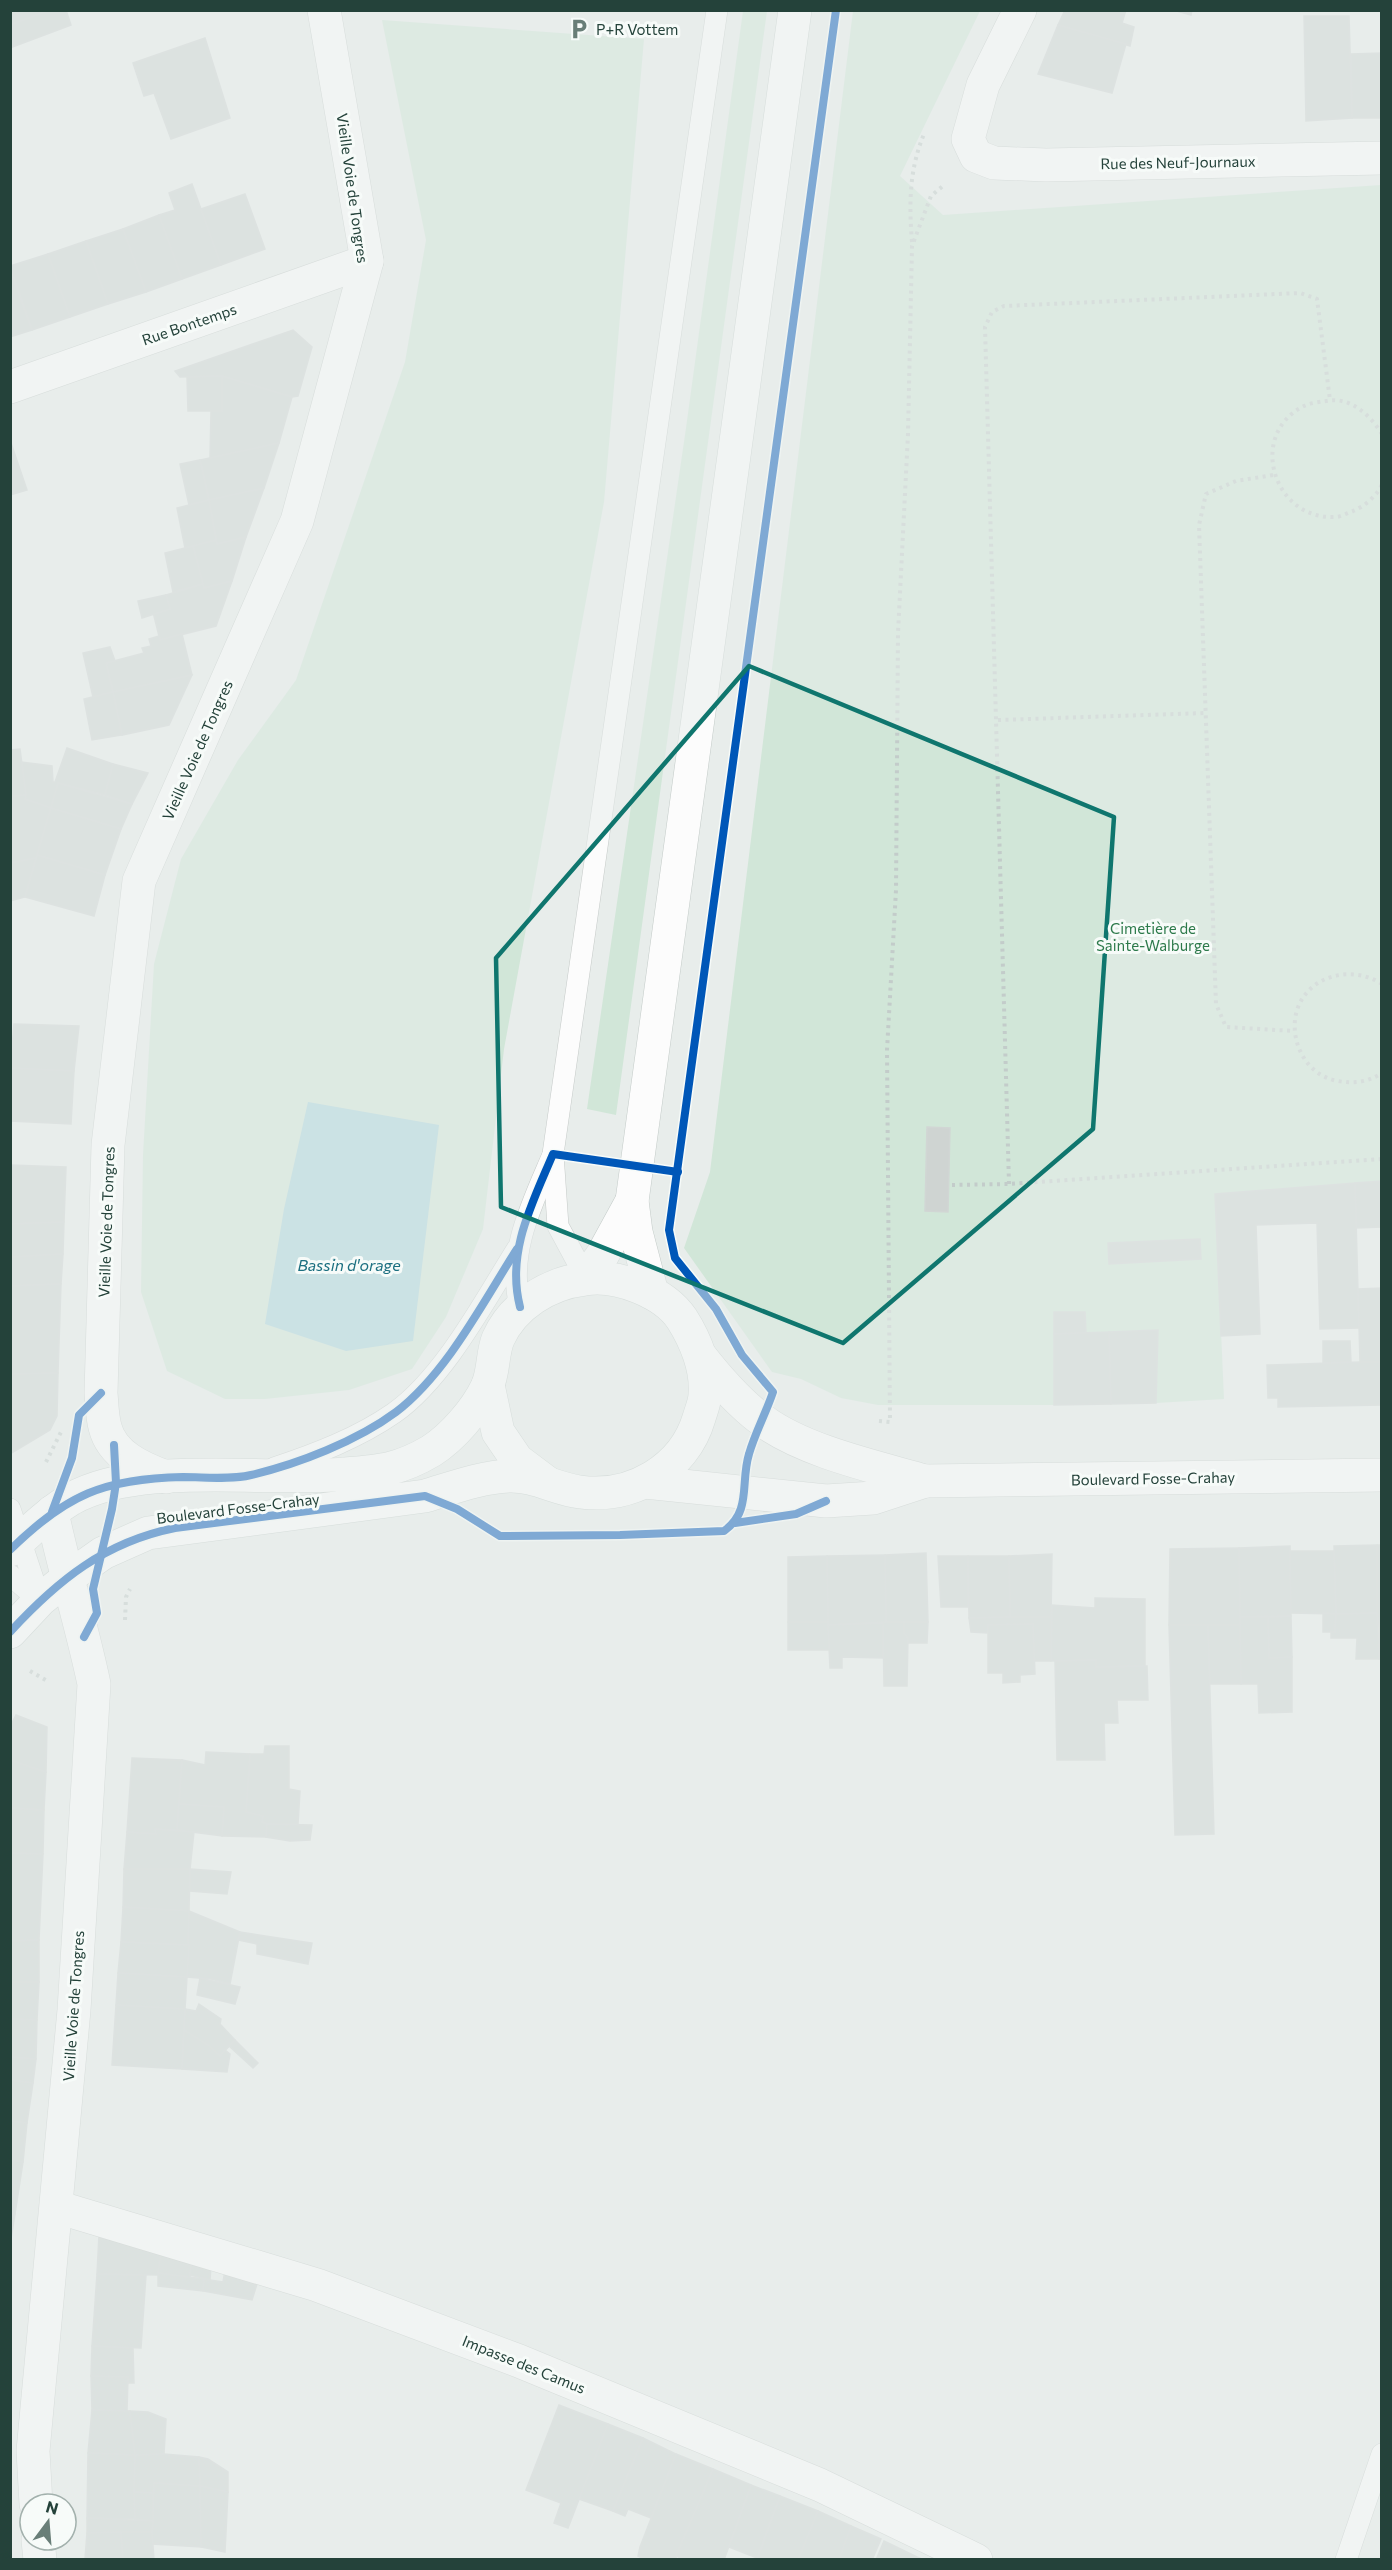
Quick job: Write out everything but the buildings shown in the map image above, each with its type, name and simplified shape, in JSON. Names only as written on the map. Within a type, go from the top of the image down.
[{"type":"street","name":"Vieille Voie de Tongres","points":[[166,1477],[136,1466],[114,1445],[105,1428],[101,1393],[108,1145],[139,880],[297,521],[367,261],[324,10]]},
{"type":"street","points":[[652,1293],[636,1232],[632,1201],[795,10]]},
{"type":"street","points":[[976,156],[968,139],[974,114],[983,85],[1020,10]]},
{"type":"street","name":"Rue des Neuf-Journaux","points":[[976,156],[994,163],[1046,165],[1382,158]]},
{"type":"street","name":"Rue Bontemps","points":[[10,387],[367,261]]},
{"type":"street","points":[[586,1278],[608,1246],[632,1201]]},
{"type":"street","name":"Boulevard Fosse-Crahay","points":[[16,1545],[52,1512],[72,1499],[116,1483],[166,1477],[314,1477],[381,1471],[405,1466],[435,1449],[470,1412],[488,1385],[498,1339],[520,1307],[555,1285],[586,1278],[619,1280],[652,1293],[681,1317],[701,1357],[725,1387],[763,1421],[809,1445],[856,1462],[925,1481],[1382,1474]]},
{"type":"street","name":"Boulevard Fosse-Crahay","points":[[10,1632],[39,1600],[66,1579],[103,1553],[148,1533],[425,1496],[465,1484],[510,1476],[545,1481],[578,1492],[612,1493],[645,1482],[673,1462],[694,1435],[705,1395],[701,1357]]},
{"type":"street","name":"Boulevard Fosse-Crahay","points":[[488,1385],[498,1432],[517,1460],[545,1481]]},
{"type":"street","name":"Boulevard Fosse-Crahay","points":[[645,1482],[826,1501],[873,1498],[925,1481]]},
{"type":"street","name":"Vieille Voie de Tongres","points":[[35,2492],[33,2451],[74,2010],[94,1684],[84,1637],[66,1579],[52,1512]]},
{"type":"street","name":"Impasse des Camus","points":[[57,2206],[317,2285],[519,2361],[820,2485],[976,2559]]},
{"type":"lane","points":[[586,1278],[558,1226],[554,1154],[717,10]]},
{"type":"lane","points":[[520,1307],[515,1289],[517,1249],[525,1220],[554,1154]]},
{"type":"lane","points":[[249,1476],[313,1455],[363,1432],[396,1412],[444,1361],[517,1249]]},
{"type":"lane","points":[[10,1509],[16,1545],[39,1600]]},
{"type":"lane","points":[[10,1575],[39,1600]]},
{"type":"lane","points":[[1346,2559],[1382,2454]]},
{"type":"path","points":[[870,1420],[890,1422],[887,1050],[896,890],[898,633],[908,434],[912,246],[931,196],[976,156]]},
{"type":"path","points":[[1009,1185],[998,720],[985,327],[992,312],[1004,306],[1300,293],[1317,299],[1330,400]]},
{"type":"path","points":[[1382,434],[1373,419],[1353,405],[1330,400],[1304,406],[1283,423],[1272,448],[1273,475],[1287,498],[1309,513],[1336,517],[1361,508],[1382,484]]},
{"type":"path","points":[[1273,475],[1236,481],[1206,495],[1199,525],[1205,713],[1216,1004],[1226,1027],[1294,1031]]},
{"type":"path","points":[[998,720],[1205,713]]},
{"type":"path","points":[[1382,984],[1370,976],[1348,972],[1326,978],[1309,991],[1298,1009],[1294,1031],[1299,1052],[1312,1070],[1331,1080],[1352,1084],[1373,1079],[1382,1073]]},
{"type":"path","points":[[952,1185],[1009,1185],[1382,1160]]},
{"type":"path","points":[[40,1467],[48,1461],[63,1428],[105,1428]]},
{"type":"highlighted area","points":[[749,666],[1114,817],[1093,1129],[843,1343],[501,1207],[496,958]]},
{"type":"green space","points":[[743,11],[767,11],[616,1115],[587,1109],[686,428]]},
{"type":"green space","name":"Cimetière de Sainte-Walburge","points":[[853,11],[980,11],[900,176],[943,215],[1381,185],[1381,1181],[1215,1194],[1224,1399],[1156,1403],[1086,1333],[1085,1312],[1054,1312],[1054,1405],[878,1405],[841,1398],[801,1379],[772,1372],[684,1248],[710,1172]],"holes":[[[1200,1239],[1201,1259],[1109,1263],[1108,1243]]]},
{"type":"green space","points":[[382,20],[644,39],[604,502],[504,1049],[483,1229],[446,1317],[412,1369],[349,1390],[265,1399],[225,1399],[167,1371],[141,1292],[143,1155],[154,964],[181,859],[238,760],[296,680],[405,362],[426,240]]},
{"type":"water","name":"Bassin d'orage","points":[[308,1102],[439,1125],[413,1341],[346,1351],[265,1324],[284,1209]]},
{"type":"cycle path","points":[[10,1632],[46,1596],[84,1566],[126,1543],[175,1528],[425,1496],[457,1509],[500,1536],[724,1531],[738,1515],[744,1496],[749,1454],[773,1392],[742,1355],[716,1309],[675,1258],[669,1230],[836,10]]},
{"type":"cycle path","points":[[520,1307],[516,1267],[523,1229],[553,1154],[678,1172]]},
{"type":"cycle path","points":[[10,1550],[50,1515],[88,1493],[109,1486],[155,1478],[243,1477],[288,1465],[364,1433],[396,1412],[432,1378],[463,1336],[517,1249]]},
{"type":"cycle path","points":[[52,1512],[72,1458],[79,1415],[101,1393]]},
{"type":"cycle path","points":[[84,1637],[97,1613],[93,1589],[116,1483],[114,1445]]},
{"type":"cycle path","points":[[735,1523],[796,1514],[826,1501]]},
{"type":"place","name":"P+R Vottem","points":[[579,29]]}]
